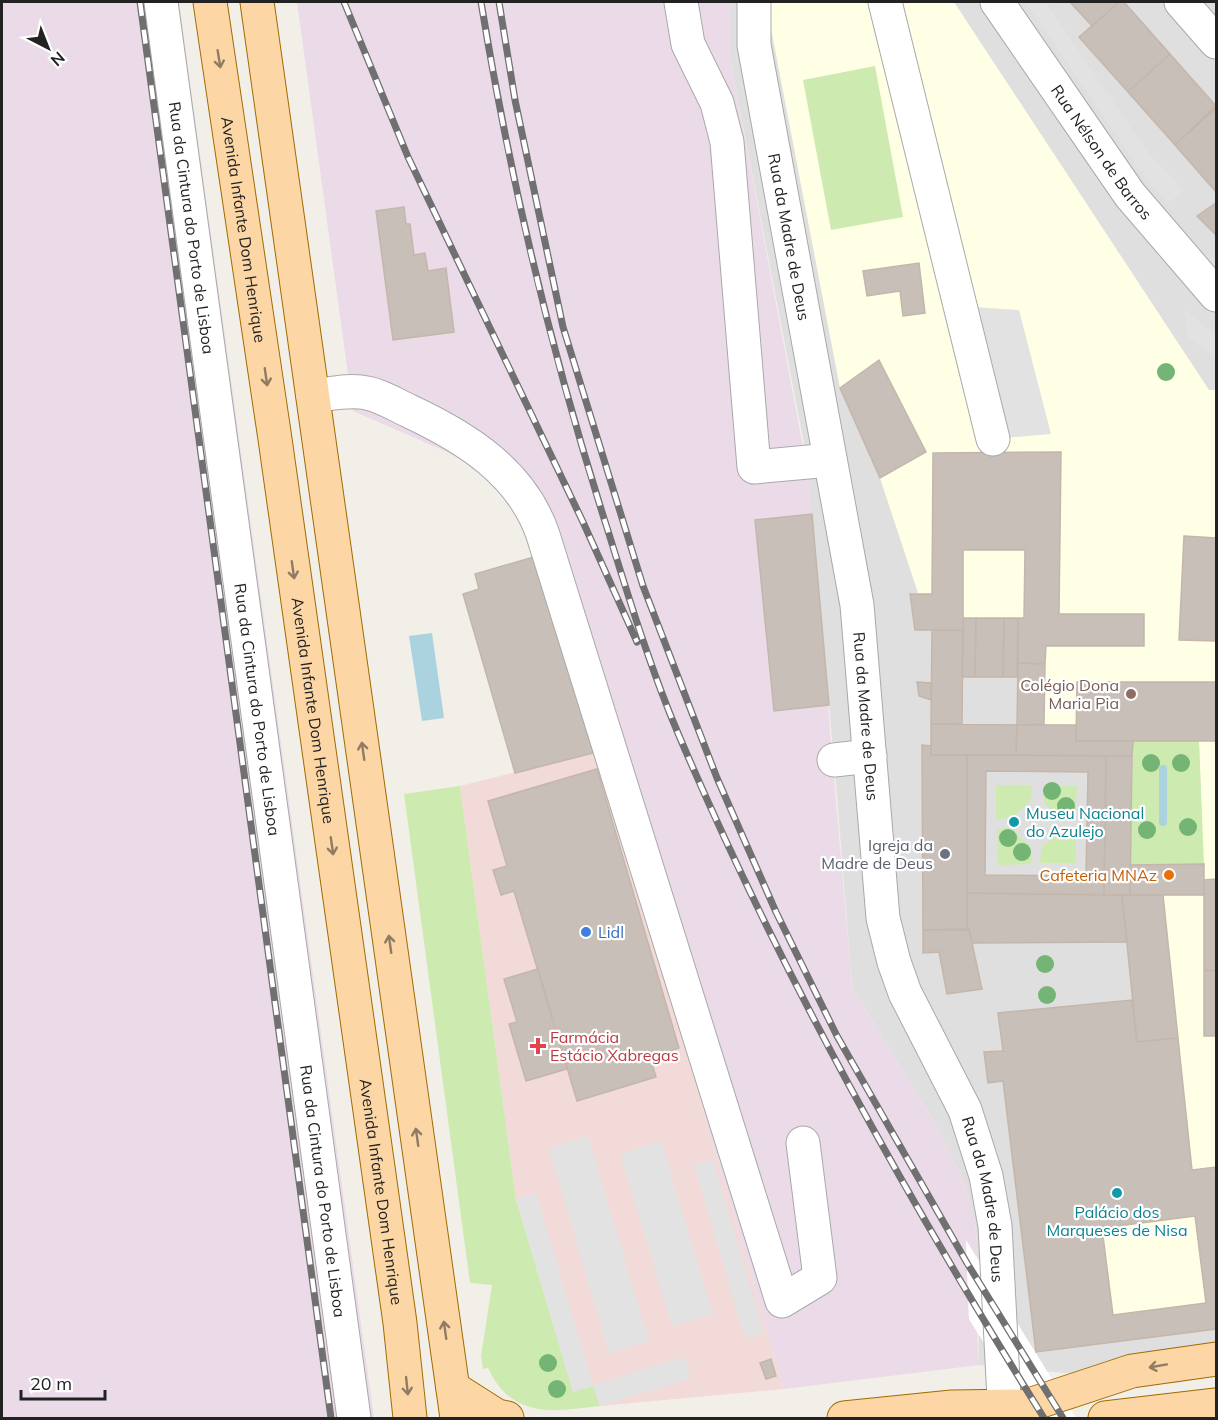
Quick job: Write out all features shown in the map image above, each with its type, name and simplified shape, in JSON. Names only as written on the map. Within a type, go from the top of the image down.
[{"type":"main road","name":"Avenida Infante Dom Henrique","points":[[210,2],[274,428],[400,1323],[410,1419]]},
{"type":"main road","points":[[257,2],[455,1403],[507,1419]]},
{"type":"main road","points":[[844,1419],[952,1407],[1005,1413],[1103,1379],[1164,1365],[1216,1359]]},
{"type":"main road","points":[[1103,1379],[1118,1418],[1216,1405]]},
{"type":"street","name":"Rua da Cintura do Porto de Lisboa","points":[[161,2],[354,1419]]},
{"type":"street","points":[[681,2],[688,44],[717,103],[727,142],[754,467],[830,460]]},
{"type":"street","name":"Rua da Madre de Deus","points":[[754,2],[754,45],[857,605],[883,918],[905,993],[965,1110],[986,1176],[994,1226],[1005,1413]]},
{"type":"street","points":[[885,2],[993,440]]},
{"type":"street","name":"Rua Nélson de Barros","points":[[997,2],[1130,195],[1216,295]]},
{"type":"street","points":[[1181,2],[1216,42]]},
{"type":"street","points":[[313,396],[351,391],[366,392],[419,415],[456,435],[490,459],[515,483],[530,506],[543,535],[782,1300],[820,1278],[803,1143]]},
{"type":"street","points":[[834,760],[870,756]]},
{"type":"shaded area","points":[[2,2],[179,2],[374,1418],[2,1418]]},
{"type":"shaded area","points":[[297,2],[730,2],[730,58],[808,474],[852,987],[936,1125],[964,1182],[975,1222],[977,1242],[978,1259],[966,1241],[969,1319],[977,1332],[979,1365],[784,1389],[685,1047],[528,532],[486,469],[353,411]]},
{"type":"shaded area","points":[[730,2],[1216,2],[1216,1376],[1176,1383],[979,1365],[977,1242],[975,1222],[964,1182],[936,1125],[852,987],[835,770],[805,449],[730,58]]},
{"type":"shaded area","name":"Colégio Dona Maria Pia","points":[[771,2],[954,2],[1209,390],[1216,390],[1216,1329],[1036,1352],[1003,1081],[984,1052],[1003,1051],[998,1013],[1132,1000],[1137,1042],[1178,1037],[1163,895],[1204,895],[1199,741],[1076,741],[1076,725],[1044,724],[1045,664],[1018,663],[1018,618],[963,618],[963,630],[915,630],[910,594],[918,593],[880,478],[840,388],[768,13]]},
{"type":"shaded area","points":[[1026,2],[1045,2],[1150,155],[1185,190],[1168,203],[1147,181]]},
{"type":"shaded area","points":[[959,306],[1019,310],[1051,434],[993,439]]},
{"type":"shaded area","points":[[1185,310],[1216,336],[1216,358],[1187,336]]},
{"type":"shaded area","points":[[597,752],[784,1389],[600,1406],[516,1199],[460,786]]},
{"type":"shaded area","points":[[588,1136],[649,1341],[609,1354],[549,1148]]},
{"type":"shaded area","points":[[661,1141],[713,1314],[672,1326],[620,1154]]},
{"type":"shaded area","points":[[713,1160],[764,1333],[745,1338],[694,1165]]},
{"type":"shaded area","points":[[536,1193],[593,1385],[684,1357],[691,1378],[600,1406],[593,1386],[573,1392],[516,1199]]},
{"type":"green space","points":[[875,66],[903,217],[831,230],[803,80]]},
{"type":"green space","points":[[1133,741],[1199,741],[1204,864],[1130,865]]},
{"type":"green space","points":[[996,785],[1032,785],[1030,802],[1018,812],[1015,818],[996,819]]},
{"type":"green space","points":[[1043,785],[1077,786],[1075,822],[1059,820],[1050,807],[1044,804]]},
{"type":"green space","points":[[460,786],[516,1199],[573,1391],[593,1385],[600,1406],[550,1410],[521,1404],[498,1385],[488,1368],[483,1369],[481,1356],[492,1285],[470,1283],[404,794]]},
{"type":"green space","points":[[997,829],[1015,830],[1019,837],[1030,845],[1032,864],[998,865]]},
{"type":"green space","points":[[1076,829],[1076,863],[1040,863],[1042,846],[1055,837],[1058,830]]},
{"type":"water","points":[[432,633],[444,718],[422,721],[409,636]]},
{"type":"pier","points":[[966,1240],[1076,1418],[1031,1418],[969,1319]]},
{"type":"building","points":[[1070,2],[1119,2],[1092,26]]},
{"type":"building","points":[[1119,2],[1124,2],[1170,54],[1128,92],[1079,37]]},
{"type":"building","points":[[1170,54],[1216,106],[1175,145],[1128,92]]},
{"type":"building","points":[[1216,108],[1216,192],[1175,145]]},
{"type":"building","points":[[1216,203],[1216,235],[1197,216]]},
{"type":"building","points":[[404,207],[406,224],[410,224],[414,255],[425,253],[428,271],[446,268],[454,332],[393,340],[376,211]]},
{"type":"building","points":[[919,263],[925,313],[903,316],[900,291],[867,296],[863,271]]},
{"type":"building","points":[[879,360],[926,452],[880,478],[840,388]]},
{"type":"building","points":[[1061,452],[1059,614],[1144,614],[1144,646],[1046,646],[1045,664],[1018,663],[1018,618],[1024,618],[1025,550],[963,550],[963,630],[915,630],[910,594],[932,594],[933,453]]},
{"type":"building","points":[[812,514],[829,705],[774,711],[755,520]]},
{"type":"building","points":[[1184,536],[1216,538],[1216,641],[1179,640]]},
{"type":"building","points":[[537,556],[597,752],[515,773],[463,594],[479,589],[475,574]]},
{"type":"building","points":[[963,618],[976,618],[975,677],[962,677]]},
{"type":"building","points":[[976,618],[1004,618],[1003,677],[975,677]]},
{"type":"building","points":[[1004,618],[1018,618],[1017,677],[1003,677]]},
{"type":"building","points":[[932,630],[963,630],[962,724],[931,724]]},
{"type":"building","points":[[1018,663],[1045,664],[1044,724],[1017,725]]},
{"type":"building","points":[[917,682],[931,683],[931,700],[919,696]]},
{"type":"building","points":[[1077,682],[1216,682],[1216,741],[1076,741]]},
{"type":"building","points":[[931,724],[1017,725],[1016,755],[931,755]]},
{"type":"building","points":[[1017,725],[1076,725],[1076,741],[1133,741],[1132,756],[1016,755]]},
{"type":"building","name":"Igreja da Madre de Deus","points":[[922,745],[931,746],[931,755],[967,755],[967,930],[923,930]]},
{"type":"building","points":[[967,755],[1106,756],[1104,895],[967,893]],"holes":[[[986,771],[1088,772],[1086,876],[985,875]]]},
{"type":"building","points":[[1106,756],[1132,756],[1130,895],[1104,895]]},
{"type":"building","name":"Lidl","points":[[597,769],[679,1048],[650,1057],[656,1077],[577,1101],[514,891],[501,895],[493,870],[507,866],[488,801]]},
{"type":"building","points":[[1204,864],[1204,895],[1130,895],[1130,865]]},
{"type":"building","points":[[1216,879],[1216,971],[1204,970],[1204,880]]},
{"type":"building","points":[[967,893],[1122,895],[1127,942],[972,943],[969,929],[967,930]]},
{"type":"building","points":[[1122,895],[1163,895],[1178,1038],[1137,1042]]},
{"type":"building","points":[[969,929],[982,989],[947,994],[939,952],[923,953],[923,930]]},
{"type":"building","name":"Farmácia Estácio Xabregas","points":[[538,969],[567,1069],[526,1081],[509,1024],[517,1022],[504,979]]},
{"type":"building","points":[[1204,970],[1216,971],[1216,1036],[1204,1036]]},
{"type":"building","name":"Palácio dos Marqueses de Nisa","points":[[1132,1000],[1137,1042],[1178,1038],[1192,1170],[1216,1167],[1216,1329],[1036,1352],[1003,1081],[988,1083],[984,1052],[1003,1051],[998,1013]],"holes":[[[1195,1216],[1206,1303],[1113,1315],[1102,1228]]]},
{"type":"building","points":[[771,1359],[776,1376],[766,1379],[760,1363]]},
{"type":"waterway","points":[[1163,769],[1163,822]]},
{"type":"railway","points":[[140,2],[331,1418]]},
{"type":"railway","points":[[344,2],[408,157],[583,522],[637,642]]},
{"type":"railway","points":[[481,2],[520,204],[551,336],[588,468],[651,663],[670,713],[719,827],[849,1086],[944,1253],[1044,1418]]},
{"type":"railway","points":[[499,2],[515,100],[563,327],[643,586],[717,778],[776,912],[837,1036],[967,1263],[1063,1418]]},
{"type":"place","name":"Colégio Dona Maria Pia","points":[[1131,694]]},
{"type":"place","name":"Museu Nacional do Azulejo","points":[[1014,822]]},
{"type":"place","name":"Igreja da Madre de Deus","points":[[945,854]]},
{"type":"place","name":"Cafeteria MNAz","points":[[1169,875]]},
{"type":"place","name":"Lidl","points":[[586,932]]},
{"type":"place","name":"Farmácia Estácio Xabregas","points":[[538,1046]]},
{"type":"place","name":"Palácio dos Marqueses de Nisa","points":[[1117,1193]]}]
